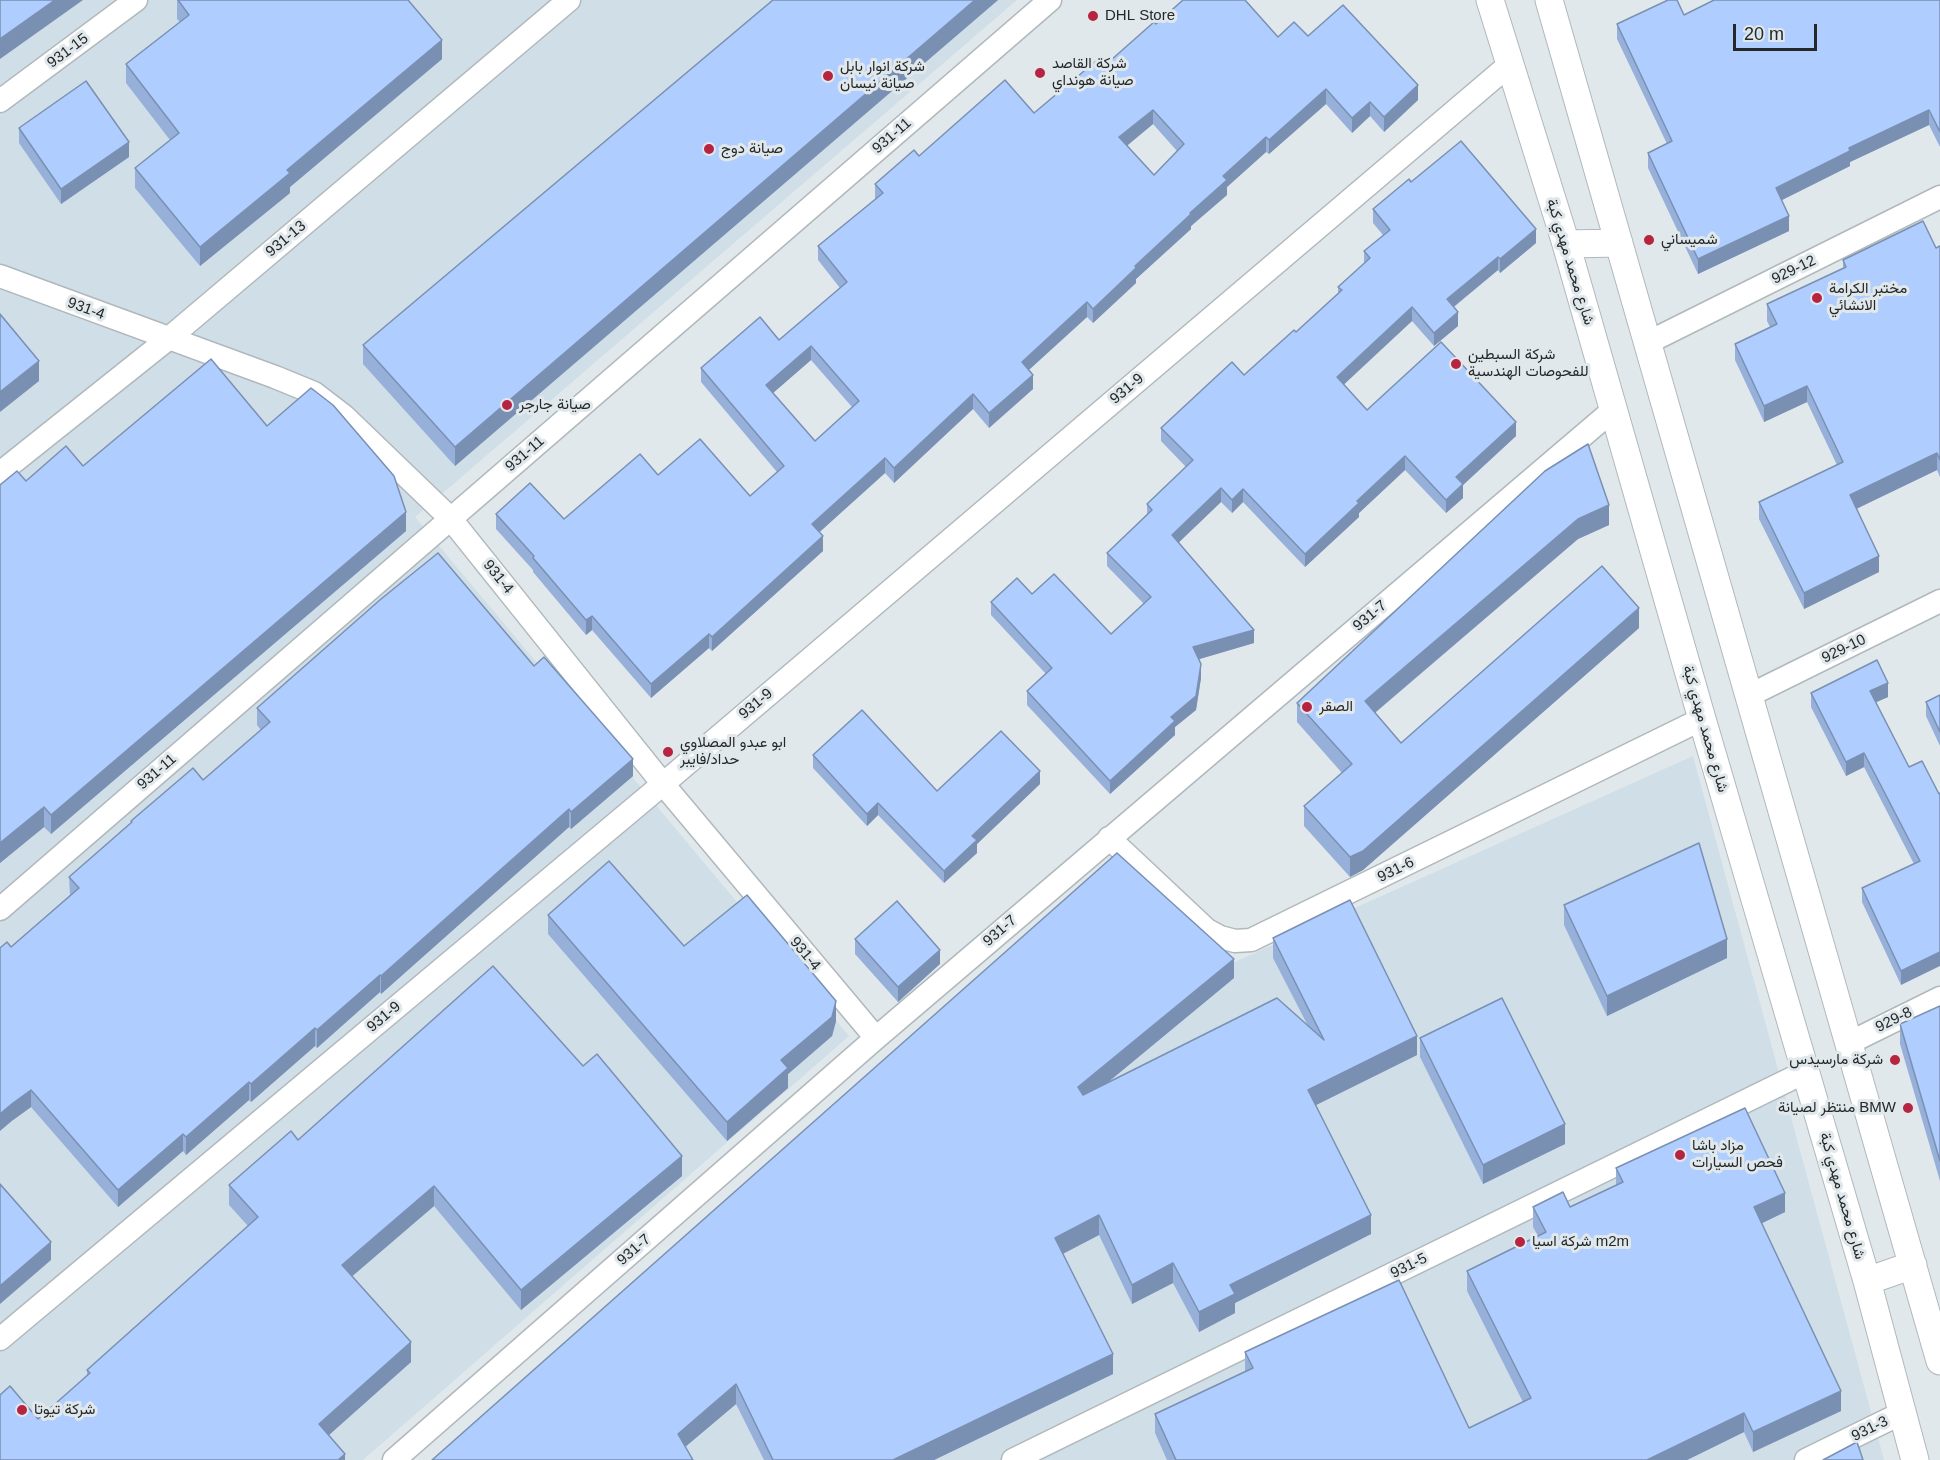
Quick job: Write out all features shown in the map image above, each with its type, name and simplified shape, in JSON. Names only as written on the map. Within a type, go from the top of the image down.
[{"type":"street","name":"931-15","points":[[0,101],[136,0]]},
{"type":"street","name":"931-13","points":[[0,473],[168,339],[568,0]]},
{"type":"street","name":"931-11","points":[[0,909],[1050,0]]},
{"type":"street","name":"شارع محمد مهدي كبة","points":[[1490,0],[1566,244],[1867,1281],[1916,1460]]},
{"type":"street","points":[[1553,2],[1647,343],[1940,1361]]},
{"type":"street","name":"931-9","points":[[0,1339],[663,784],[1509,65]]},
{"type":"street","name":"929-12","points":[[1647,343],[1940,197]]},
{"type":"street","points":[[1566,244],[1619,243]]},
{"type":"street","name":"931-4","points":[[0,276],[314,393],[344,416],[450,518],[663,784],[876,1038]]},
{"type":"street","name":"931-7","points":[[394,1460],[876,1038],[1613,410]]},
{"type":"street","name":"929-10","points":[[1748,696],[1940,601]]},
{"type":"street","name":"931-6","points":[[1109,838],[1207,930],[1235,941],[1251,939],[1702,719]]},
{"type":"street","name":"929-8","points":[[1849,1043],[1940,998]]},
{"type":"street","name":"931-5","points":[[1013,1460],[1805,1072]]},
{"type":"street","points":[[1867,1281],[1912,1265]]},
{"type":"street","name":"931-3","points":[[1806,1460],[1902,1413]]},
{"type":"shaded area","points":[[0,0],[1017,0],[415,517],[849,1036],[363,1460],[0,1460]]},
{"type":"shaded area","points":[[1693,756],[1884,1460],[435,1460],[1228,965]]},
{"type":"building","points":[[0,0],[55,0],[0,39]]},
{"type":"building","points":[[178,0],[408,0],[442,40],[287,170],[290,173],[200,247],[135,168],[179,133],[126,64],[189,15]]},
{"type":"building","points":[[773,0],[975,0],[455,447],[363,345]]},
{"type":"building","points":[[1183,0],[1245,0],[1278,37],[1294,22],[1308,36],[1343,5],[1418,85],[1384,117],[1370,102],[1352,118],[1326,89],[1269,140],[1266,137],[1223,176],[1227,180],[1190,213],[1093,309],[1087,302],[1022,362],[1033,375],[989,413],[973,394],[894,468],[885,458],[812,524],[823,536],[712,637],[709,634],[651,684],[592,616],[586,620],[496,514],[530,483],[564,519],[640,454],[658,475],[700,439],[750,496],[784,466],[701,368],[760,317],[779,340],[847,282],[818,246],[883,193],[875,184],[914,150],[919,156],[1005,80],[1034,113],[1096,61],[1102,68],[1154,22],[1156,24]],"holes":[[[1153,110],[1184,144],[1154,175],[1119,137]],[[811,346],[859,401],[815,441],[766,385]]]},
{"type":"building","points":[[1668,0],[1677,0],[1684,15],[1714,0],[1940,0],[1940,132],[1929,110],[1849,148],[1850,151],[1776,188],[1789,216],[1698,259],[1648,153],[1672,141],[1617,24]]},
{"type":"building","points":[[86,81],[129,142],[61,189],[19,128]]},
{"type":"building","points":[[1461,141],[1536,229],[1447,299],[1458,312],[1434,333],[1412,307],[1337,377],[1367,410],[1441,342],[1516,422],[1456,477],[1463,484],[1446,500],[1405,456],[1305,554],[1243,489],[1232,500],[1221,488],[1172,535],[1254,630],[1193,647],[1201,664],[1196,696],[1171,717],[1175,721],[1110,781],[1027,691],[1052,668],[991,602],[1017,578],[1032,594],[1054,574],[1111,634],[1151,597],[1107,553],[1152,510],[1147,504],[1193,460],[1161,428],[1232,362],[1244,375],[1342,290],[1338,287],[1370,258],[1364,251],[1390,230],[1373,209],[1409,179],[1411,182]]},
{"type":"building","points":[[1923,221],[1936,248],[1940,246],[1940,460],[1937,453],[1850,495],[1879,556],[1804,593],[1759,502],[1843,462],[1807,386],[1764,406],[1735,344],[1777,324],[1767,304],[1846,267],[1843,260]]},
{"type":"building","points":[[0,314],[39,361],[0,392]]},
{"type":"building","points":[[211,359],[267,426],[311,388],[333,405],[394,476],[406,512],[51,815],[44,807],[0,843],[0,485],[17,471],[26,481],[66,446],[83,466]]},
{"type":"building","points":[[1588,444],[1609,505],[1578,519],[1365,701],[1401,743],[1602,566],[1639,608],[1363,851],[1350,857],[1304,806],[1352,764],[1297,703],[1545,471]]},
{"type":"building","points":[[438,553],[534,666],[544,657],[633,759],[571,812],[569,809],[317,1030],[315,1028],[186,1137],[183,1134],[118,1190],[31,1090],[0,1114],[0,948],[7,942],[11,947],[79,888],[69,877],[193,768],[203,780],[270,722],[257,708],[381,599]]},
{"type":"building","points":[[1877,660],[1888,683],[1870,691],[1909,767],[1922,761],[1940,793],[1940,952],[1901,971],[1862,888],[1920,861],[1864,753],[1846,762],[1811,693]]},
{"type":"building","points":[[1940,695],[1940,732],[1926,702]]},
{"type":"building","points":[[862,710],[937,791],[1001,731],[1040,771],[972,836],[977,840],[944,871],[878,803],[867,814],[813,755]]},
{"type":"building","points":[[1699,843],[1727,939],[1607,996],[1564,905]]},
{"type":"building","points":[[1117,853],[1234,959],[1078,1087],[1083,1095],[1277,998],[1324,1040],[1273,938],[1350,900],[1417,1036],[1308,1090],[1371,1215],[1230,1285],[1235,1294],[1199,1312],[1173,1263],[1132,1285],[1099,1215],[1055,1238],[1113,1354],[893,1460],[773,1460],[736,1384],[678,1434],[693,1460],[432,1460]]},
{"type":"building","points":[[609,861],[684,946],[747,895],[836,1001],[832,1017],[781,1060],[788,1068],[727,1122],[548,915]]},
{"type":"building","points":[[897,901],[940,950],[898,987],[855,939]]},
{"type":"building","points":[[493,966],[583,1066],[597,1054],[682,1156],[521,1290],[434,1186],[342,1265],[411,1342],[319,1424],[345,1454],[338,1460],[0,1460],[0,1395],[10,1386],[38,1419],[90,1373],[87,1370],[258,1217],[229,1185],[291,1131],[298,1140]]},
{"type":"building","points":[[1502,998],[1565,1124],[1483,1165],[1420,1038]]},
{"type":"building","points":[[1940,1006],[1940,1161],[1900,1024]]},
{"type":"building","points":[[1745,1108],[1785,1193],[1754,1207],[1841,1391],[1753,1432],[1744,1413],[1647,1460],[1176,1460],[1155,1414],[1253,1368],[1245,1352],[1399,1280],[1469,1428],[1531,1398],[1467,1271],[1546,1232],[1533,1207],[1563,1192],[1570,1207],[1623,1182],[1616,1168]]},
{"type":"building","points":[[0,1184],[51,1242],[0,1286]]},
{"type":"building","points":[[1857,1442],[1863,1460],[1823,1460]]},
{"type":"place","name":"DHL Store","points":[[1093,16]]},
{"type":"place","name":"شركة القاصد صيانة هونداي","points":[[1040,73]]},
{"type":"place","name":"شركة انوار بابل صيانة نيسان","points":[[828,76]]},
{"type":"place","name":"صيانة دوج","points":[[709,149]]},
{"type":"place","name":"شميساني","points":[[1649,240]]},
{"type":"place","name":"مختبر الكرامة الانشائي","points":[[1817,298]]},
{"type":"place","name":"شركة السبطين للفحوصات الهندسية","points":[[1456,364]]},
{"type":"place","name":"صيانة جارجر","points":[[507,405]]},
{"type":"place","name":"الصقر","points":[[1307,707]]},
{"type":"place","name":"ابو عبدو المصلاوي حداد/فايبر","points":[[668,752]]},
{"type":"place","name":"شركة مارسيدس","points":[[1895,1060]]},
{"type":"place","name":"منتظر لصيانة BMW","points":[[1908,1108]]},
{"type":"place","name":"مزاد باشا فحص السيارات","points":[[1680,1155]]},
{"type":"place","name":"شركة اسيا m2m","points":[[1520,1242]]},
{"type":"place","name":"شركة تيوتا","points":[[22,1410]]}]
